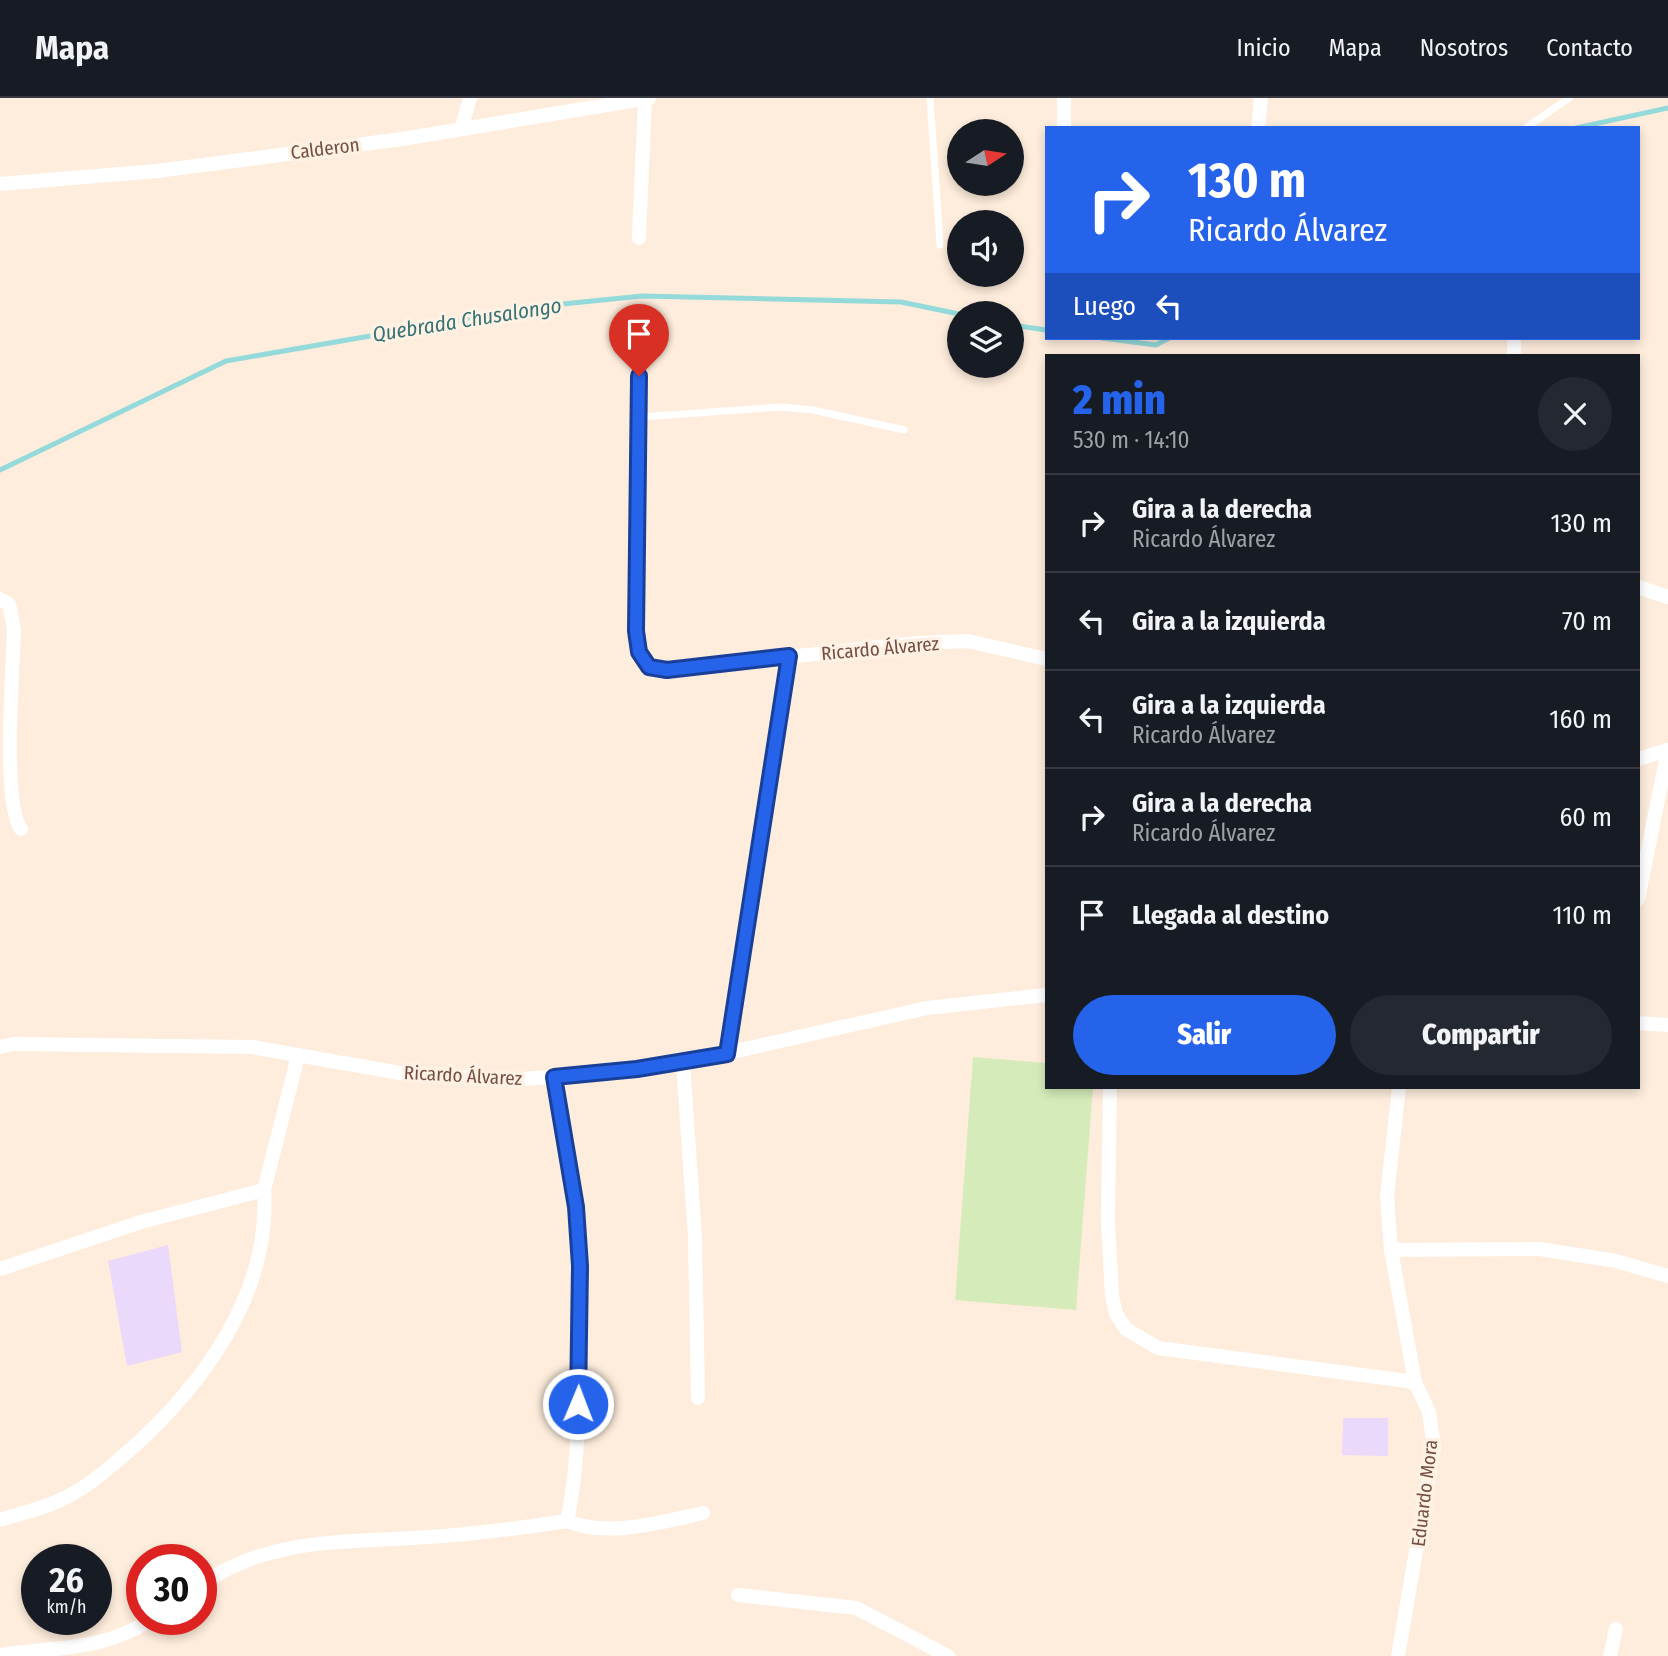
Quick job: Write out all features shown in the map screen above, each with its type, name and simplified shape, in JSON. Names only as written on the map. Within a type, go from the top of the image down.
[{"type":"street","points":[[460,129],[470,98]]},
{"type":"street","points":[[639,238],[647,98]]},
{"type":"street","name":"Calderon","points":[[0,184],[157,171],[460,129],[647,98]]},
{"type":"street","points":[[1064,98],[1064,126]]},
{"type":"street","points":[[1258,126],[1261,98]]},
{"type":"street","name":"Ricardo Álvarez","points":[[638,356],[640,417],[636,631],[639,652],[649,667],[667,670],[917,643],[968,641],[1045,659]]},
{"type":"street","points":[[1640,588],[1668,597]]},
{"type":"street","points":[[0,599],[9,604],[14,629],[11,773],[15,815],[21,829]]},
{"type":"street","points":[[727,1054],[789,656]]},
{"type":"street","points":[[1640,758],[1668,750],[1640,889]]},
{"type":"street","name":"Ricardo Álvarez","points":[[0,1047],[14,1044],[165,1044],[252,1047],[400,1073],[509,1080],[683,1063],[927,1008],[1045,995]]},
{"type":"street","points":[[1640,1023],[1668,1025]]},
{"type":"street","points":[[0,1520],[57,1502],[113,1465],[165,1419],[209,1366],[238,1313],[258,1257],[266,1212],[264,1190],[298,1056]]},
{"type":"street","points":[[683,1063],[695,1237],[698,1398]]},
{"type":"street","points":[[554,1077],[576,1207],[580,1266],[578,1431],[567,1521]]},
{"type":"street","points":[[1110,1089],[1108,1221],[1112,1296],[1116,1314],[1126,1329],[1158,1348],[1415,1382]]},
{"type":"street","name":"Eduardo Mora","points":[[1398,1656],[1434,1447],[1429,1412],[1415,1382],[1391,1250],[1387,1196],[1399,1089]]},
{"type":"street","points":[[0,1269],[141,1222],[264,1190]]},
{"type":"street","points":[[1391,1250],[1540,1249],[1616,1261],[1668,1276]]},
{"type":"street","points":[[217,1574],[264,1553],[327,1541],[428,1538],[567,1521],[592,1528],[627,1526],[670,1521],[703,1513]]},
{"type":"street","points":[[738,1595],[856,1608],[948,1656]]},
{"type":"street","points":[[1611,1656],[1616,1629]]},
{"type":"street","points":[[0,1655],[72,1648],[126,1634]]},
{"type":"lane","points":[[930,98],[940,245]]},
{"type":"lane","points":[[1528,126],[1569,98]]},
{"type":"lane","points":[[640,417],[781,407],[813,410],[904,430]]},
{"type":"shaded area","points":[[168,1245],[182,1352],[127,1366],[108,1261]]},
{"type":"shaded area","points":[[1343,1418],[1388,1418],[1388,1456],[1342,1455]]},
{"type":"green space","points":[[973,1057],[1045,1063],[1045,1089],[1093,1089],[1076,1310],[955,1300]]},
{"type":"waterway","name":"Quebrada Chusalongo","points":[[1585,126],[1668,108]]},
{"type":"waterway","name":"Quebrada Chusalongo","points":[[0,470],[226,361],[543,306],[642,296],[901,302],[947,312]]},
{"type":"waterway","name":"Quebrada Chusalongo","points":[[1024,327],[1045,330]]},
{"type":"waterway","name":"Quebrada Chusalongo","points":[[1117,340],[1156,345],[1165,340]]},
{"type":"route","points":[[578,1404],[580,1266],[576,1207],[563,1116],[554,1077],[683,1063],[727,1054],[789,656],[667,670],[649,667],[639,652],[636,631],[639,376]]}]
